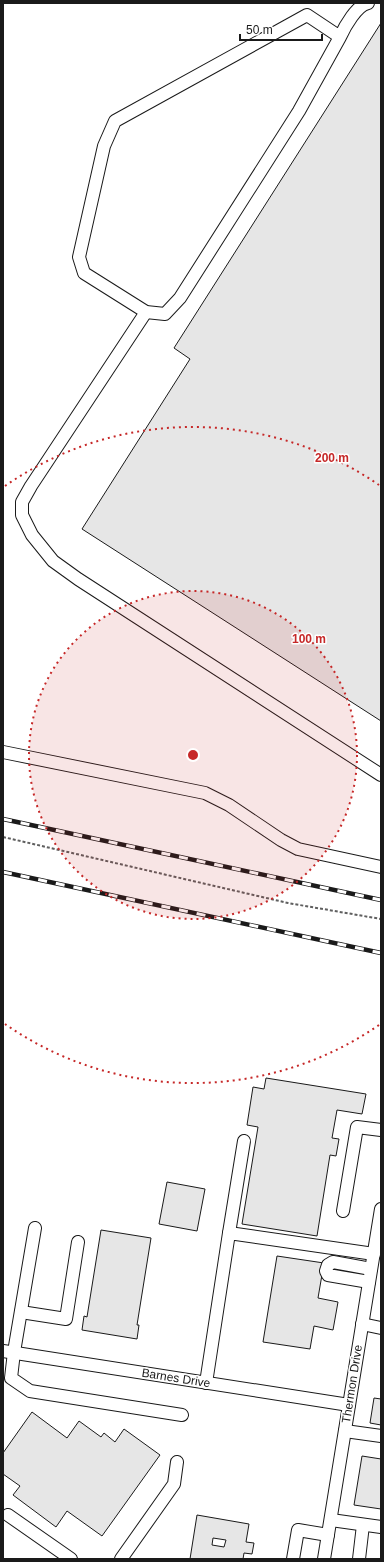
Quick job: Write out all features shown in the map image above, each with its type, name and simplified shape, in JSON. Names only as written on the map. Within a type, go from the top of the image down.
[{"type":"street","points":[[340,37],[307,15],[115,120],[104,146],[80,257],[84,273],[146,312],[165,314],[180,298],[299,111],[340,37],[346,24],[363,4],[368,3]]},
{"type":"street","points":[[146,312],[31,486],[22,502],[22,516],[32,535],[53,561],[78,579],[381,775]]},
{"type":"street","points":[[3,752],[205,793],[229,805],[281,840],[298,849],[381,867]]},
{"type":"street","points":[[343,1211],[357,1128],[381,1130]]},
{"type":"street","points":[[206,1383],[244,1141]]},
{"type":"street","name":"Thermon Drive","points":[[324,1559],[371,1269],[379,1230],[381,1208]]},
{"type":"street","points":[[35,1228],[21,1312],[8,1351],[11,1378],[30,1392],[182,1415]]},
{"type":"street","points":[[229,1233],[374,1254]]},
{"type":"street","points":[[21,1312],[66,1319],[78,1242]]},
{"type":"street","points":[[369,1282],[328,1275],[326,1271],[328,1265],[333,1262],[371,1269]]},
{"type":"street","points":[[362,1324],[381,1328]]},
{"type":"street","name":"Barnes Drive","points":[[8,1351],[349,1405]]},
{"type":"street","points":[[345,1431],[381,1436]]},
{"type":"street","points":[[121,1559],[174,1484],[177,1462]]},
{"type":"street","points":[[8,1515],[71,1559]]},
{"type":"street","points":[[331,1520],[381,1527]]},
{"type":"street","points":[[359,1559],[363,1525]]},
{"type":"street","points":[[293,1559],[298,1530],[328,1535]]},
{"type":"path","points":[[3,837],[288,903],[381,919]]},
{"type":"building","points":[[381,23],[381,721],[82,529],[190,359],[174,348]]},
{"type":"building","points":[[266,1078],[366,1094],[362,1114],[337,1110],[332,1138],[339,1139],[336,1156],[330,1155],[317,1236],[242,1224],[258,1127],[247,1125],[253,1087],[264,1089]]},
{"type":"building","points":[[167,1182],[205,1189],[197,1231],[159,1224]]},
{"type":"building","points":[[101,1230],[151,1238],[137,1325],[139,1325],[137,1339],[82,1330],[84,1316],[87,1317]]},
{"type":"building","points":[[277,1256],[324,1263],[318,1298],[338,1302],[333,1330],[314,1326],[310,1349],[263,1342]]},
{"type":"building","points":[[374,1398],[381,1399],[381,1425],[370,1423]]},
{"type":"building","points":[[32,1412],[67,1438],[79,1421],[101,1437],[104,1433],[115,1442],[124,1429],[160,1455],[102,1536],[67,1511],[56,1527],[13,1495],[20,1486],[3,1474],[3,1453]]},
{"type":"building","points":[[362,1456],[381,1459],[381,1509],[354,1505]]},
{"type":"building","points":[[197,1515],[249,1524],[246,1542],[254,1543],[252,1554],[244,1553],[243,1559],[190,1559]],"holes":[[[213,1538],[226,1540],[224,1547],[212,1545]]]},
{"type":"railway","points":[[3,819],[381,900]]},
{"type":"railway","points":[[3,872],[381,953]]}]
